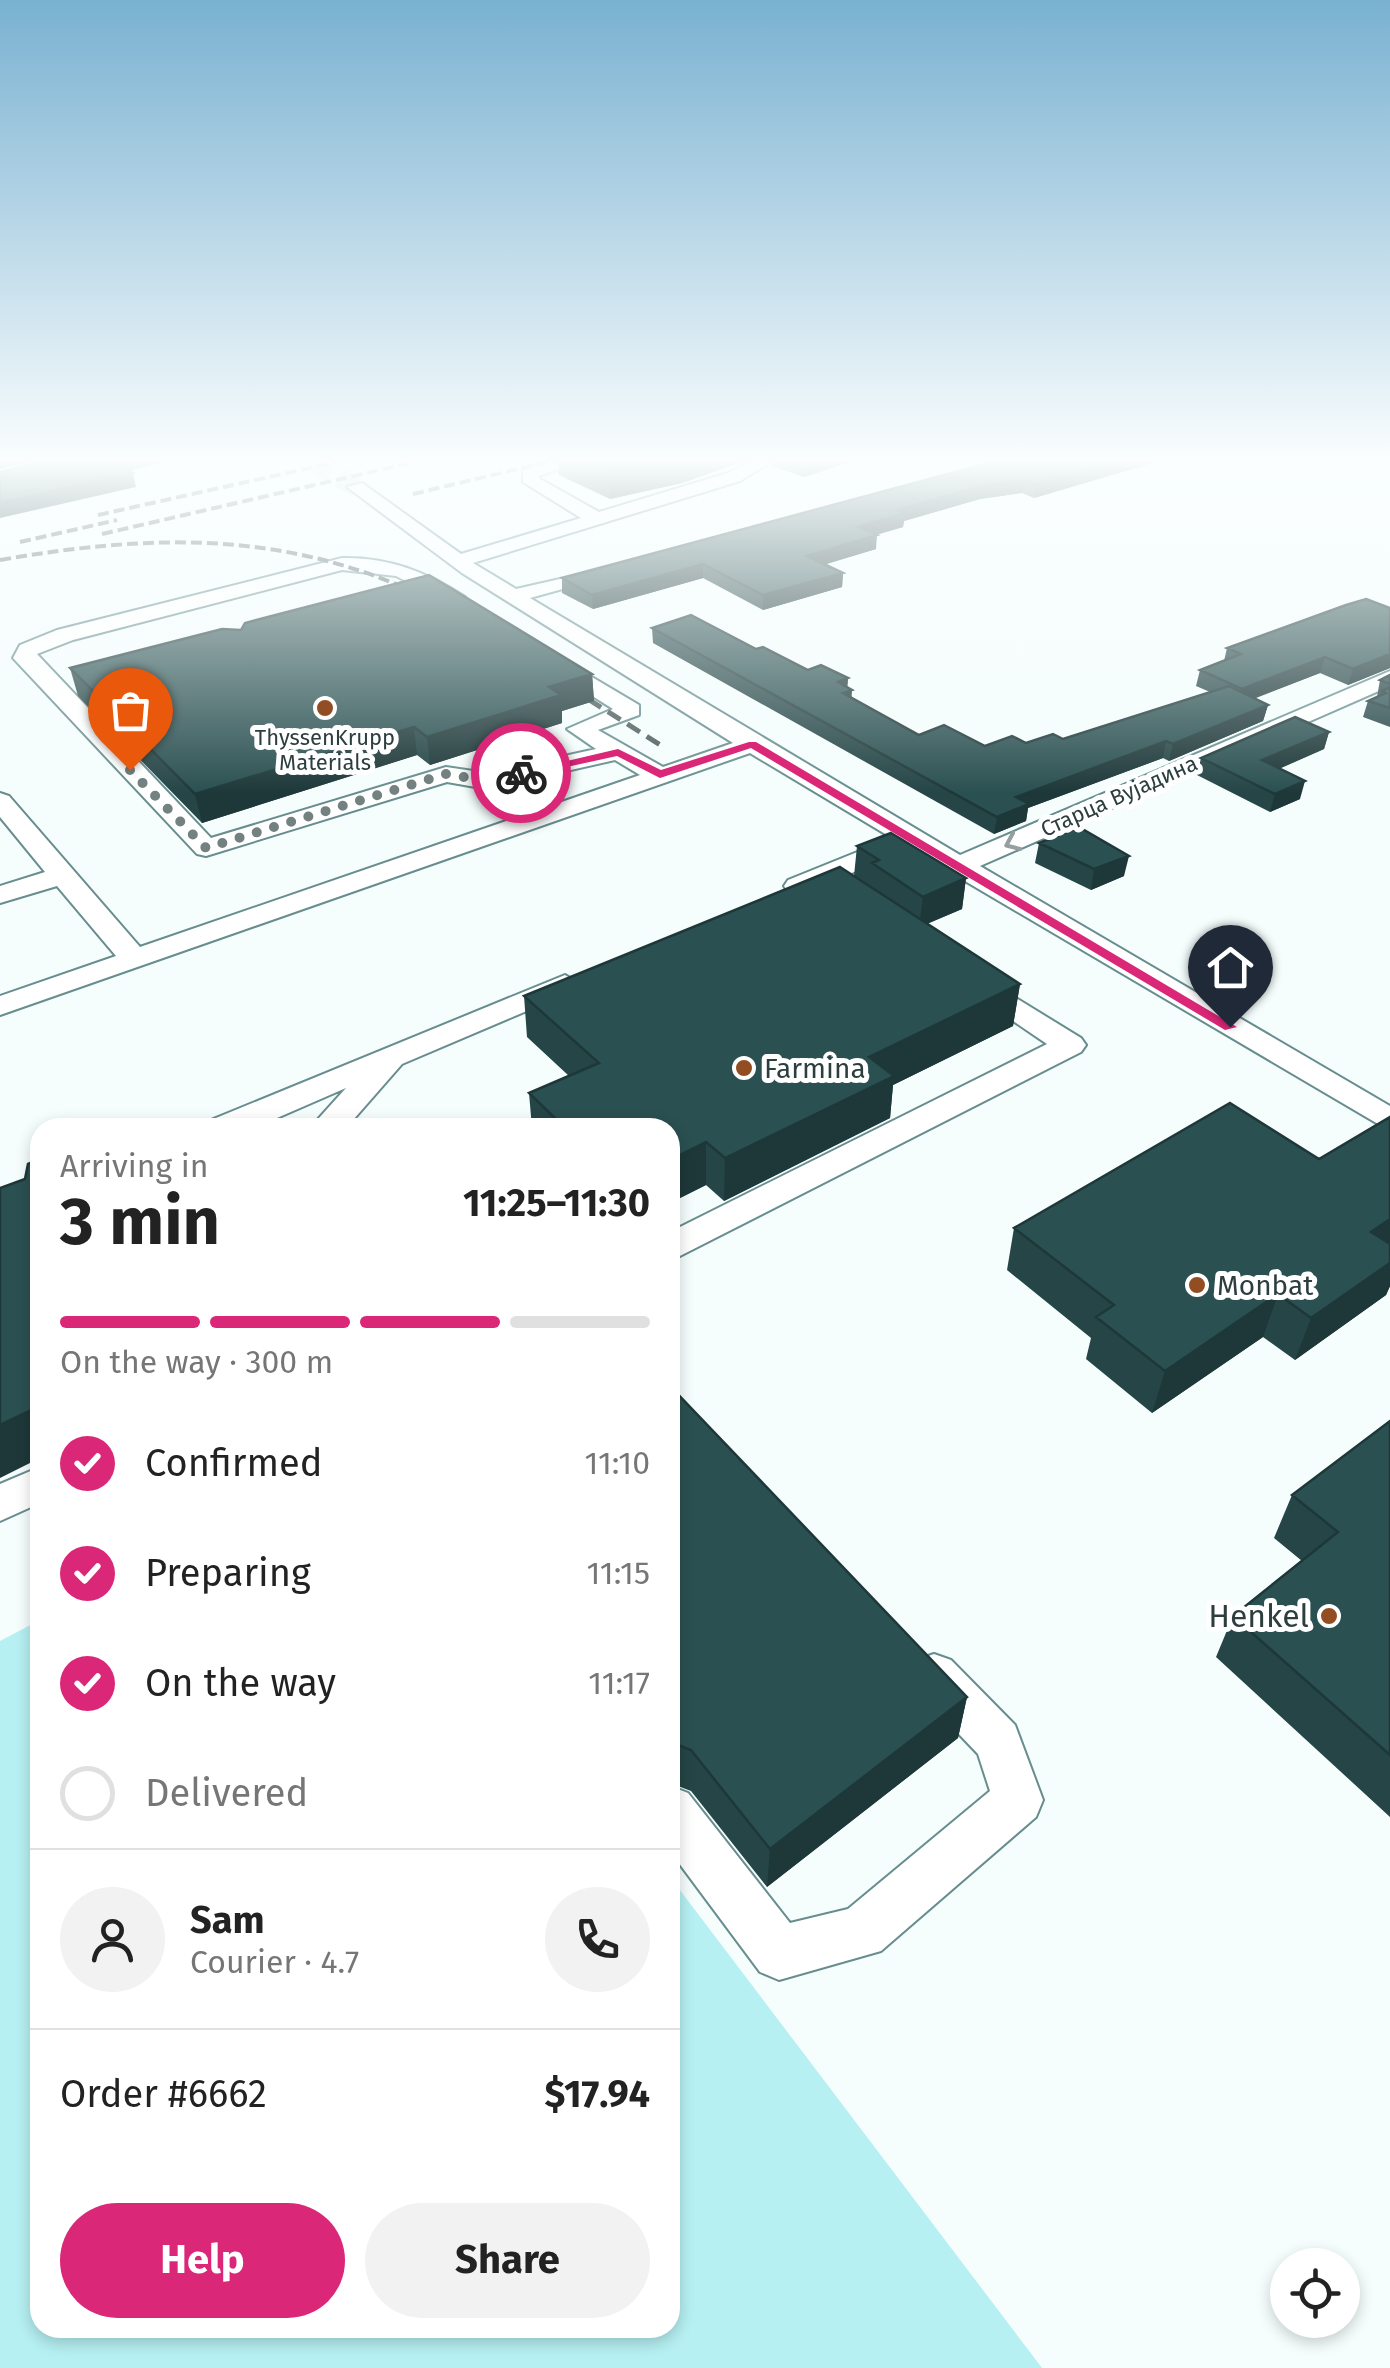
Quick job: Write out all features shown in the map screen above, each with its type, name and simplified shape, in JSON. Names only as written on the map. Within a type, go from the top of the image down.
[{"type":"street","points":[[310,573],[64,635],[28,650],[24,658],[206,848],[394,778],[446,774],[487,781],[618,752]]},
{"type":"street","points":[[413,573],[473,610]]},
{"type":"street","points":[[477,573],[752,744],[1390,1120]]},
{"type":"street","points":[[515,596],[601,573]]},
{"type":"street","points":[[182,606],[210,627]]},
{"type":"street","points":[[536,650],[631,710],[578,729],[660,774]]},
{"type":"street","name":"Старца Вујадина","points":[[958,866],[1390,678]]},
{"type":"street","points":[[0,1006],[752,744]]},
{"type":"street","points":[[0,802],[134,959]]},
{"type":"street","points":[[764,900],[912,838]]},
{"type":"street","points":[[0,895],[63,875]]},
{"type":"street","points":[[819,877],[850,898]]},
{"type":"street","points":[[680,1243],[1070,1046],[944,961]]},
{"type":"street","points":[[246,1118],[600,969]]},
{"type":"street","points":[[336,1118],[398,1054]]},
{"type":"street","points":[[0,1504],[30,1489]]},
{"type":"street","points":[[680,1823],[779,1954],[862,1932],[1018,1800],[998,1742],[902,1641]]},
{"type":"shaded area","points":[[30,1625],[30,2338],[680,2338],[680,1890],[1042,2368],[0,2368],[0,1641]]},
{"type":"building","points":[[582,573],[673,573],[592,595],[562,578]]},
{"type":"building","points":[[719,573],[843,573],[763,595]]},
{"type":"building","name":"ThyssenKrupp Materials","points":[[429,575],[592,674],[549,687],[561,695],[427,737],[414,727],[195,794],[70,668],[222,629],[241,630],[245,623]]},
{"type":"building","points":[[1366,599],[1390,608],[1390,654],[1353,669],[1325,657],[1242,689],[1200,670],[1241,654],[1227,648]]},
{"type":"building","points":[[691,615],[756,649],[763,647],[808,670],[821,665],[848,678],[838,682],[852,690],[843,693],[919,735],[944,725],[985,746],[1012,736],[1026,743],[1053,734],[1063,739],[1229,686],[1268,705],[1173,744],[1166,741],[1016,797],[1029,804],[997,817],[652,628]]},
{"type":"building","points":[[1390,687],[1390,708],[1368,701],[1386,693],[1382,691]]},
{"type":"building","points":[[1295,717],[1329,732],[1262,760],[1305,781],[1275,794],[1201,758]]},
{"type":"building","points":[[1079,827],[1129,856],[1094,869],[1039,843]]},
{"type":"building","points":[[891,833],[966,878],[923,897],[872,863],[879,860],[857,846]]},
{"type":"building","name":"Farmina","points":[[840,867],[1020,984],[869,1057],[894,1076],[725,1158],[706,1142],[680,1155],[680,1118],[555,1118],[529,1093],[599,1063],[524,996]]},
{"type":"building","name":"Monbat","points":[[1230,1103],[1319,1159],[1390,1117],[1390,1219],[1371,1232],[1390,1244],[1390,1263],[1311,1318],[1278,1294],[1165,1371],[1096,1317],[1114,1305],[1014,1228]]},
{"type":"building","points":[[28,1164],[30,1411],[0,1425],[0,1188],[25,1179]]},
{"type":"building","points":[[680,1396],[967,1697],[770,1849],[691,1750],[680,1746]]},
{"type":"building","name":"Henkel","points":[[1390,1421],[1390,1755],[1233,1616],[1338,1532],[1292,1495]]},
{"type":"railway","points":[[364,573],[421,595]]},
{"type":"railway","points":[[569,687],[662,746]]},
{"type":"way so far","points":[[130,770],[206,848],[446,774],[487,781],[521,773]]},
{"type":"place","name":"ThyssenKrupp Materials","points":[[325,708]]},
{"type":"place","name":"Farmina","points":[[744,1068]]},
{"type":"place","name":"Monbat","points":[[1197,1285]]},
{"type":"place","name":"Henkel","points":[[1329,1616]]},
{"type":"route","points":[[521,773],[618,752],[660,774],[752,744],[1230,1027]]}]
